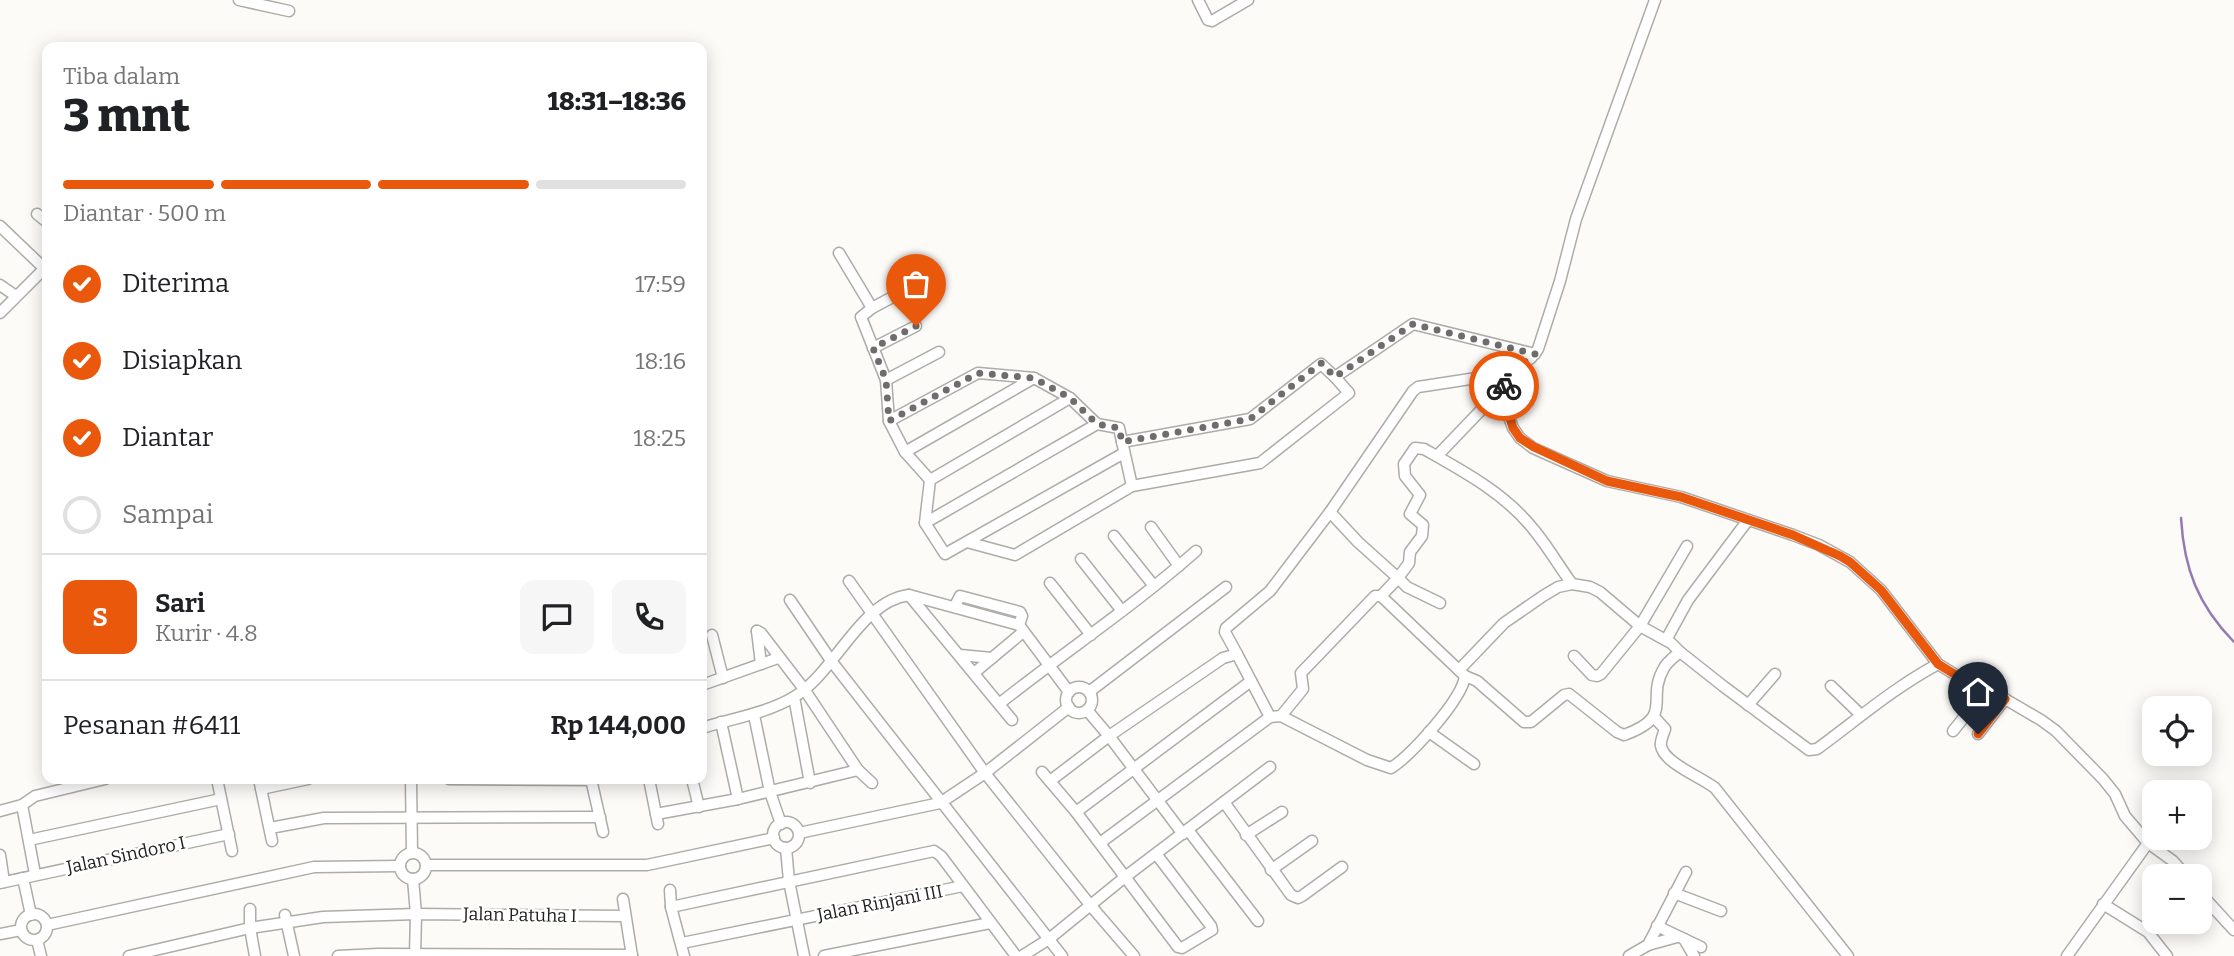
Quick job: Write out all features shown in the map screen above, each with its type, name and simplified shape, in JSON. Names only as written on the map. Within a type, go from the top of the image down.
[{"type":"street","points":[[239,0],[289,11]]},
{"type":"street","points":[[1198,0],[1208,20],[1212,22],[1248,0]]},
{"type":"street","points":[[1655,0],[1576,219],[1557,291],[1535,354],[1509,373],[1418,387],[1413,391],[1330,512],[1270,591],[1226,628],[1225,632],[1251,681],[1276,717],[1367,760],[1391,768],[1429,732],[1452,704],[1464,686],[1462,673],[1504,623],[1551,592],[1572,584],[1600,592],[1640,626],[1666,640],[1809,750],[1817,749],[1915,676],[1938,664]]},
{"type":"street","points":[[37,214],[42,218]]},
{"type":"street","points":[[0,226],[42,266]]},
{"type":"street","points":[[839,253],[872,308]]},
{"type":"street","points":[[0,313],[42,273]]},
{"type":"street","points":[[0,286],[16,296]]},
{"type":"street","points":[[902,292],[861,317],[886,380],[889,421],[905,452],[930,480],[925,523],[945,554],[1123,448],[1250,419],[1321,363],[1349,393],[1260,463],[1132,485],[1015,555],[967,542]]},
{"type":"street","points":[[1335,377],[1413,324],[1535,354]]},
{"type":"street","points":[[873,348],[916,326]]},
{"type":"street","points":[[886,380],[939,352]]},
{"type":"street","points":[[889,421],[978,373],[1034,378],[1070,398],[1097,424],[1119,428],[1132,485]]},
{"type":"street","points":[[1437,456],[1504,386],[1509,373]]},
{"type":"street","points":[[905,452],[1034,378]]},
{"type":"street","points":[[1504,386],[1513,428],[1520,438],[1534,447],[1607,481],[1681,497],[1819,545],[1850,562],[1881,590],[1938,664],[2005,699],[2049,726],[2103,779],[2115,794],[2125,816],[2142,836]]},
{"type":"street","points":[[930,480],[1070,398]]},
{"type":"street","points":[[925,523],[1097,424]]},
{"type":"street","points":[[1381,596],[1409,563],[1410,552],[1422,536],[1423,525],[1410,514],[1420,495],[1405,476],[1404,464],[1415,448],[1424,449],[1477,480],[1518,513],[1533,528],[1572,584]]},
{"type":"street","points":[[1330,512],[1407,587],[1440,603]]},
{"type":"street","points":[[1666,640],[1688,600],[1748,520]]},
{"type":"street","points":[[1157,531],[1179,566]]},
{"type":"street","points":[[1114,536],[1154,586]]},
{"type":"street","points":[[1574,656],[1592,675],[1597,676],[1640,626],[1687,546]]},
{"type":"street","points":[[999,704],[1196,551]]},
{"type":"street","points":[[1081,559],[1122,611]]},
{"type":"street","points":[[849,581],[985,773],[1134,956]]},
{"type":"street","points":[[1050,583],[1091,635]]},
{"type":"street","points":[[1089,692],[1226,587]]},
{"type":"street","points":[[909,595],[1012,720]]},
{"type":"street","points":[[707,726],[754,715],[794,697],[832,662],[873,613],[897,597],[909,595],[955,606],[1021,629],[1069,692]]},
{"type":"street","points":[[1100,843],[1276,717],[1303,689],[1301,673],[1375,596],[1381,596],[1462,673],[1478,681],[1528,723],[1569,694],[1624,735],[1654,717],[1662,671],[1680,652]]},
{"type":"street","points":[[790,600],[832,662],[1062,956]]},
{"type":"street","points":[[974,673],[1021,629]]},
{"type":"street","points":[[761,664],[757,631],[804,689],[858,770],[872,783]]},
{"type":"street","points":[[712,635],[723,678]]},
{"type":"street","points":[[1157,855],[1211,926],[1212,930],[1182,948],[1178,947],[1076,812],[1046,777],[1223,658],[1237,654]]},
{"type":"street","points":[[960,655],[992,658]]},
{"type":"street","points":[[707,683],[778,658]]},
{"type":"street","points":[[1748,705],[1775,674]]},
{"type":"street","points":[[1076,812],[1251,681]]},
{"type":"street","points":[[1831,686],[1861,715]]},
{"type":"street","points":[[1077,687],[1089,692],[1092,698],[1087,710],[1080,713],[1069,708],[1066,701],[1069,692],[1077,687]]},
{"type":"street","points":[[1954,731],[1986,690]]},
{"type":"street","points":[[794,697],[810,783]]},
{"type":"street","points":[[1978,734],[2005,699]]},
{"type":"street","points":[[799,833],[940,803],[985,773],[1069,708]]},
{"type":"street","points":[[1087,710],[1135,768],[1157,800],[1258,920]]},
{"type":"street","points":[[754,715],[770,792],[781,824]]},
{"type":"street","points":[[1654,717],[1665,729],[1660,744],[1664,755],[1676,766],[1701,777],[1715,788],[1848,956]]},
{"type":"street","points":[[721,722],[738,799]]},
{"type":"street","points":[[1429,732],[1474,764]]},
{"type":"street","points":[[1022,956],[1049,940],[1125,877],[1270,767]]},
{"type":"street","points":[[650,784],[657,819],[858,770]]},
{"type":"street","points":[[0,811],[22,805],[35,796],[84,784]]},
{"type":"street","points":[[218,784],[232,851]]},
{"type":"street","points":[[260,784],[272,841]]},
{"type":"street","points":[[411,784],[412,853]]},
{"type":"street","points":[[592,784],[603,832]]},
{"type":"street","points":[[693,784],[699,807]]},
{"type":"street","points":[[29,840],[221,799]]},
{"type":"street","points":[[1224,802],[1291,895],[1298,898],[1342,867]]},
{"type":"street","points":[[22,805],[35,874]]},
{"type":"street","points":[[1246,835],[1282,812]]},
{"type":"street","points":[[270,828],[324,818],[600,817]]},
{"type":"street","points":[[791,823],[799,833],[795,845],[786,848],[777,844],[774,838],[774,831],[781,824],[791,823]]},
{"type":"street","name":"Jalan Sindoro I","points":[[2,882],[229,834]]},
{"type":"street","points":[[426,865],[647,865],[774,838]]},
{"type":"street","points":[[1271,870],[1312,841]]},
{"type":"street","points":[[786,848],[789,881],[804,956]]},
{"type":"street","points":[[671,907],[934,850],[1016,956]]},
{"type":"street","points":[[2067,956],[2143,850]]},
{"type":"street","points":[[2158,850],[2176,864]]},
{"type":"street","points":[[412,853],[424,859],[426,865],[424,872],[413,878],[402,873],[400,866],[406,855],[412,853]]},
{"type":"street","points":[[0,855],[2,882]]},
{"type":"street","points":[[47,925],[314,867],[400,866]]},
{"type":"street","points":[[1648,945],[1686,872]]},
{"type":"street","points":[[23,878],[32,915]]},
{"type":"street","points":[[413,878],[415,955]]},
{"type":"street","name":"Jalan Rinjani III","points":[[681,943],[963,886]]},
{"type":"street","points":[[670,890],[671,907],[684,956]]},
{"type":"street","points":[[1674,893],[1721,911]]},
{"type":"street","points":[[338,956],[632,956],[623,900]]},
{"type":"street","points":[[2103,904],[2148,932],[2167,956]]},
{"type":"street","points":[[2212,906],[2234,930]]},
{"type":"street","points":[[250,908],[255,956]]},
{"type":"street","points":[[32,915],[44,919],[47,925],[46,932],[37,940],[30,939],[21,930],[25,918],[32,915]]},
{"type":"street","name":"Jalan Patuha I","points":[[129,956],[286,919],[323,916],[625,916]]},
{"type":"street","points":[[286,919],[294,956]]},
{"type":"street","points":[[824,956],[990,923]]},
{"type":"street","points":[[1657,926],[1681,938],[1698,952]]},
{"type":"street","points":[[0,934],[21,930]]},
{"type":"street","points":[[1629,956],[1648,945],[1681,938]]},
{"type":"street","points":[[37,940],[41,956]]},
{"type":"waterway","points":[[2181,518],[2185,554],[2195,585],[2211,614],[2234,642]]},
{"type":"way so far","points":[[916,326],[873,348],[886,380],[889,421],[978,373],[1034,378],[1070,398],[1097,424],[1119,428],[1122,442],[1250,419],[1321,363],[1335,377],[1413,324],[1535,354],[1509,373],[1504,386]]},
{"type":"route","points":[[1504,386],[1509,417],[1520,438],[1577,469],[1607,481],[1681,497],[1793,535],[1850,562],[1881,590],[1938,664],[1964,680],[2005,699],[1978,734]]}]
